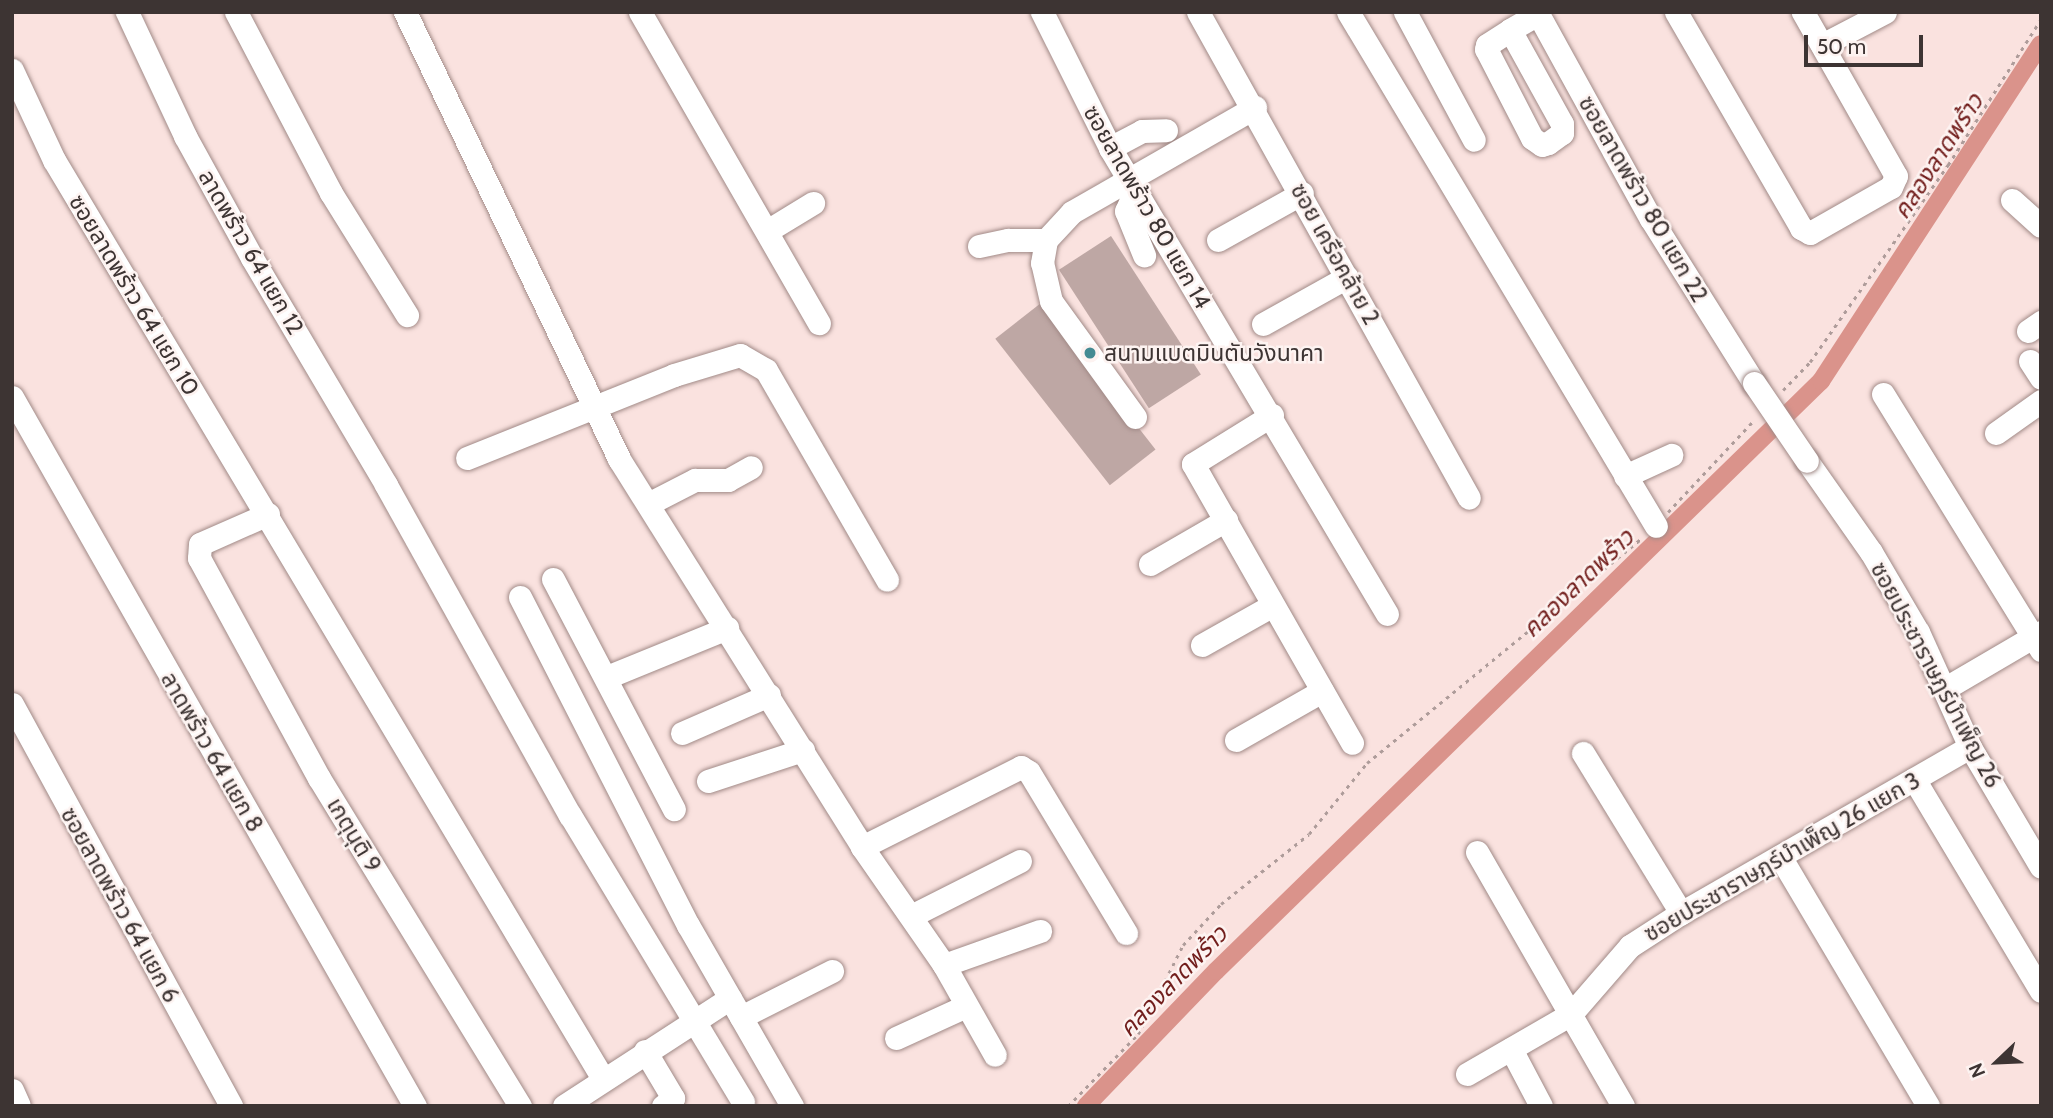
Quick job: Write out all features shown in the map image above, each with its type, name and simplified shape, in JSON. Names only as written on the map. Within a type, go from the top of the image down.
[{"type":"street","name":"ลาดพร้าว 64 แยก 12","points":[[127,12],[185,136],[251,258],[386,485],[570,815],[743,1102]]},
{"type":"street","points":[[236,12],[331,193],[407,315]]},
{"type":"street","points":[[405,12],[594,409],[648,504],[862,848],[944,965],[995,1055]]},
{"type":"street","points":[[640,12],[819,323]]},
{"type":"street","name":"ซอยลาดพร้าว 80 แยก 14","points":[[1042,12],[1110,148],[1272,415],[1387,614]]},
{"type":"street","name":"ซอย เครือคล้าย 2","points":[[1198,12],[1255,107],[1469,498]]},
{"type":"street","points":[[1348,12],[1656,526]]},
{"type":"street","points":[[1405,12],[1474,140]]},
{"type":"street","points":[[1675,12],[1801,228],[1810,233],[1891,187],[1896,176],[1803,12]]},
{"type":"street","points":[[1822,45],[1885,12]]},
{"type":"street","points":[[1510,30],[1537,13]]},
{"type":"street","name":"ซอยลาดพร้าว 80 แยก 22","points":[[1537,13],[1651,219],[1754,383]]},
{"type":"street","name":"ซอยลาดพร้าว 64 แยก 10","points":[[12,70],[54,160],[268,514],[602,1077]]},
{"type":"street","points":[[1135,417],[1051,301],[1042,263],[1046,240],[1072,212],[1132,184],[1255,107]]},
{"type":"street","points":[[1110,148],[1142,131],[1166,130]]},
{"type":"street","points":[[1132,184],[1126,211],[1144,255]]},
{"type":"street","points":[[1218,240],[1301,193]]},
{"type":"street","points":[[2012,200],[2041,226]]},
{"type":"street","points":[[767,231],[813,203]]},
{"type":"street","points":[[979,246],[1008,240],[1046,240]]},
{"type":"street","points":[[1263,324],[1347,277]]},
{"type":"street","points":[[467,458],[674,375],[740,355],[766,370],[887,580]]},
{"type":"street","name":"ซอยประชาราษฎร์บำเพ็ญ 26","points":[[1754,383],[1871,552],[1918,632],[1970,747],[2041,867]]},
{"type":"street","points":[[1883,394],[2038,640],[1944,689]]},
{"type":"street","name":"ลาดพร้าว 64 แยก 8","points":[[12,397],[415,1106]]},
{"type":"street","points":[[1996,433],[2041,401]]},
{"type":"street","points":[[1272,415],[1193,464],[1352,743]]},
{"type":"street","points":[[1625,476],[1671,455]]},
{"type":"street","points":[[648,504],[695,480],[728,480],[751,467]]},
{"type":"street","name":"เกตุนุติ 9","points":[[268,514],[201,544],[199,558],[319,778],[520,1106]]},
{"type":"street","points":[[1150,564],[1226,520]]},
{"type":"street","points":[[553,579],[607,677],[674,809]]},
{"type":"street","points":[[520,597],[736,1007],[792,1106]]},
{"type":"street","points":[[1202,645],[1273,605]]},
{"type":"street","points":[[607,677],[727,628]]},
{"type":"street","points":[[1236,740],[1322,691]]},
{"type":"street","points":[[682,733],[769,695]]},
{"type":"street","name":"ซอยลาดพร้าว 64 แยก 6","points":[[14,711],[231,1106]]},
{"type":"street","name":"ซอยประชาราษฎร์บำเพ็ญ 26 แยก 3","points":[[1467,1074],[1571,1014],[1630,946],[1681,913],[1781,858],[1970,747]]},
{"type":"street","points":[[708,781],[803,750]]},
{"type":"street","points":[[1583,753],[1681,913]]},
{"type":"street","points":[[862,848],[1021,766],[1126,933]]},
{"type":"street","points":[[1914,779],[2041,991]]},
{"type":"street","points":[[1477,852],[1623,1106]]},
{"type":"street","points":[[1781,858],[1928,1106]]},
{"type":"street","points":[[911,916],[1020,861]]},
{"type":"street","points":[[944,965],[1040,931]]},
{"type":"street","points":[[564,1106],[602,1077],[696,1020],[832,971]]},
{"type":"street","points":[[896,1038],[966,1006]]},
{"type":"street","points":[[1511,1049],[1541,1106]]},
{"type":"street","points":[[645,1051],[673,1098],[663,1106]]},
{"type":"street","points":[[12,1090],[19,1106]]},
{"type":"path","points":[[1773,400],[1810,362],[1864,286],[1948,165],[2041,19]]},
{"type":"path","points":[[1068,1106],[1138,1034],[1183,945],[1221,904],[1309,834],[1367,764],[1656,526],[1755,419]]},
{"type":"building","points":[[1111,236],[1201,374],[1149,408],[1059,270]]},
{"type":"building","points":[[1041,303],[1156,450],[1110,485],[995,339]]},
{"type":"waterway","name":"คลองลาดพร้าว","points":[[1086,1106],[1216,971],[1821,381],[2041,44]]},
{"type":"place","name":"สนามแบตมินตันวังนาคา","points":[[1090,353]]}]
